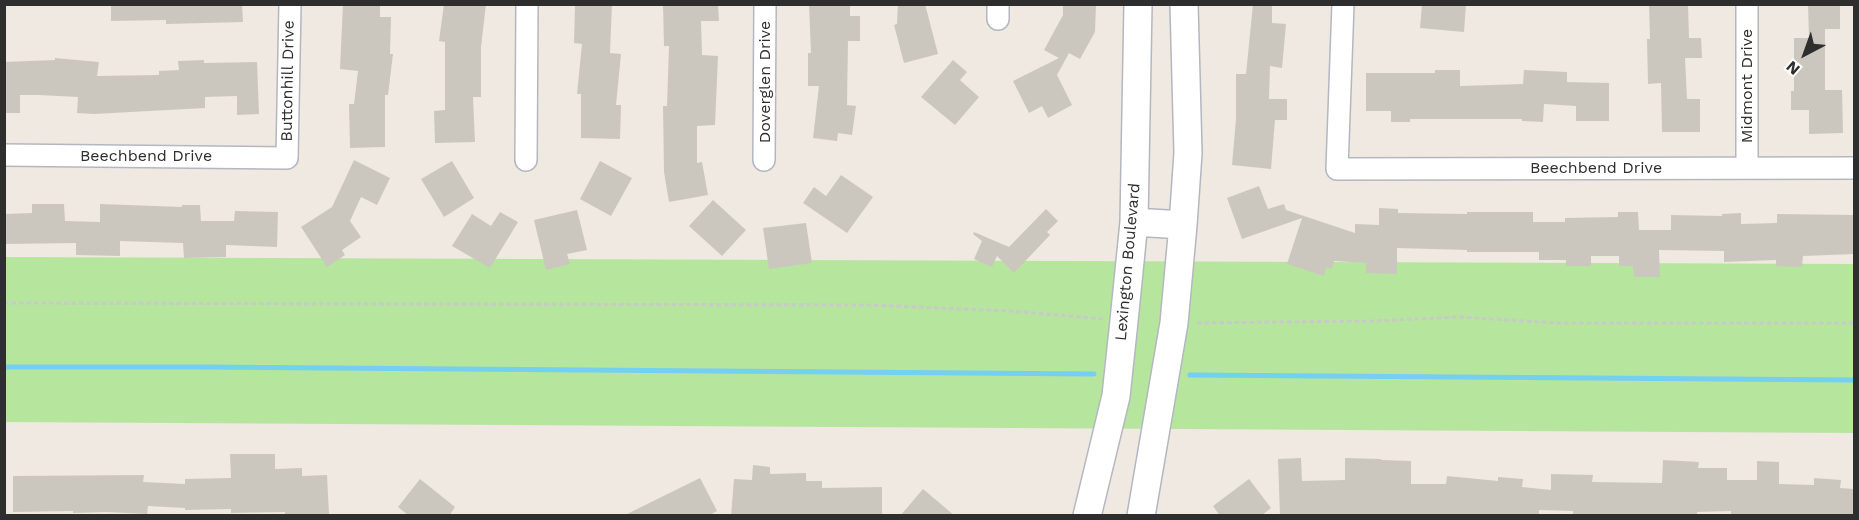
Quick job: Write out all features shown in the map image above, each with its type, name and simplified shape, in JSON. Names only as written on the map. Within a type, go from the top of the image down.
[{"type":"street","name":"Buttonhill Drive","points":[[287,158],[290,4]]},
{"type":"street","points":[[526,160],[527,4]]},
{"type":"street","name":"Doverglen Drive","points":[[764,160],[765,4]]},
{"type":"street","name":"Lexington Boulevard","points":[[1086,516],[1116,396],[1125,321],[1134,222],[1138,4]]},
{"type":"street","points":[[1141,516],[1174,323],[1183,225],[1188,153],[1184,4]]},
{"type":"street","name":"Beechbend Drive","points":[[1343,4],[1337,169],[1854,168]]},
{"type":"street","name":"Midmont Drive","points":[[1747,4],[1747,168]]},
{"type":"street","name":"Beechbend Drive","points":[[4,155],[287,158]]},
{"type":"street","points":[[1134,222],[1183,225]]},
{"type":"path","points":[[4,303],[869,305],[1011,311],[1125,321]]},
{"type":"path","points":[[1174,323],[1373,321],[1459,317],[1557,323],[1854,324]]},
{"type":"green space","points":[[5,257],[1854,264],[1854,433],[5,422]]},
{"type":"building","points":[[111,4],[242,4],[243,22],[166,24],[166,20],[111,21]]},
{"type":"building","points":[[343,4],[380,4],[380,17],[391,17],[390,54],[393,54],[388,95],[385,95],[385,147],[350,148],[349,104],[354,104],[358,71],[340,69]]},
{"type":"building","points":[[444,4],[486,4],[481,47],[481,97],[473,97],[475,142],[435,143],[434,111],[445,110],[445,42],[439,41]]},
{"type":"building","points":[[575,4],[612,4],[610,53],[621,54],[616,105],[621,105],[620,139],[581,138],[581,94],[577,94],[582,44],[574,43]]},
{"type":"building","points":[[663,4],[718,4],[719,21],[701,21],[702,55],[718,56],[715,125],[697,126],[697,163],[702,162],[708,195],[669,202],[664,172],[663,106],[667,106],[669,46],[664,46]]},
{"type":"building","points":[[809,4],[850,4],[850,16],[860,16],[860,41],[848,41],[847,105],[856,106],[852,135],[838,133],[837,141],[813,138],[819,86],[808,86],[808,53],[811,53]]},
{"type":"building","points":[[898,4],[925,4],[938,54],[904,63],[894,25],[897,24]]},
{"type":"building","points":[[1063,4],[1096,4],[1095,32],[1080,59],[1069,53],[1057,75],[1072,105],[1048,118],[1042,106],[1029,113],[1013,81],[1059,58],[1044,50],[1063,15]]},
{"type":"building","points":[[1253,4],[1272,4],[1272,23],[1286,24],[1282,68],[1270,66],[1269,99],[1287,99],[1287,120],[1275,120],[1271,169],[1232,165],[1236,119],[1236,74],[1246,74]]},
{"type":"building","points":[[1422,4],[1466,4],[1464,32],[1420,28]]},
{"type":"building","points":[[1649,4],[1688,4],[1689,38],[1701,38],[1702,58],[1685,58],[1687,99],[1700,99],[1700,132],[1662,132],[1661,83],[1648,84]]},
{"type":"building","points":[[1808,4],[1840,4],[1840,29],[1825,29],[1825,90],[1842,90],[1843,133],[1809,134],[1809,110],[1791,110],[1791,91],[1794,91],[1794,38],[1809,38]]},
{"type":"building","points":[[55,58],[99,62],[97,76],[159,75],[159,71],[179,70],[178,61],[257,62],[259,114],[237,115],[237,96],[205,97],[205,108],[94,114],[77,113],[78,97],[39,95],[20,95],[20,113],[4,113],[4,62],[55,60]]},
{"type":"building","points":[[953,60],[967,72],[960,80],[979,97],[955,125],[921,97]]},
{"type":"building","points":[[1435,70],[1460,70],[1460,86],[1523,84],[1524,70],[1567,72],[1567,82],[1609,83],[1609,121],[1576,121],[1576,106],[1544,104],[1543,122],[1522,121],[1522,119],[1410,119],[1410,122],[1391,122],[1391,111],[1366,111],[1366,73],[1435,73]]},
{"type":"building","points":[[354,160],[390,178],[377,205],[361,197],[350,221],[361,237],[342,250],[345,255],[327,267],[301,227],[332,207]]},
{"type":"building","points":[[452,161],[474,198],[444,217],[421,179]]},
{"type":"building","points":[[600,161],[632,178],[611,216],[580,199]]},
{"type":"building","points":[[841,175],[873,197],[847,233],[803,203],[814,187],[826,196]]},
{"type":"building","points":[[1259,186],[1268,209],[1284,204],[1286,210],[1355,233],[1355,224],[1379,225],[1379,208],[1398,209],[1398,213],[1533,212],[1533,222],[1565,222],[1565,218],[1618,217],[1618,212],[1638,212],[1639,230],[1671,230],[1671,215],[1722,216],[1722,214],[1741,213],[1741,224],[1777,223],[1777,214],[1854,215],[1854,254],[1803,256],[1802,267],[1776,266],[1776,260],[1724,262],[1724,251],[1659,250],[1660,277],[1634,277],[1633,266],[1619,266],[1619,256],[1591,256],[1591,266],[1566,266],[1566,260],[1539,260],[1539,252],[1467,252],[1467,250],[1397,248],[1397,274],[1366,273],[1366,263],[1334,261],[1332,269],[1326,267],[1324,276],[1287,264],[1302,218],[1242,239],[1227,198]]},
{"type":"building","points":[[713,200],[746,230],[722,256],[689,226]]},
{"type":"building","points":[[32,204],[64,204],[65,221],[100,222],[100,204],[182,207],[182,205],[200,205],[201,221],[234,221],[235,211],[278,212],[277,247],[226,245],[226,257],[184,258],[183,243],[120,241],[120,256],[76,255],[76,243],[4,244],[4,214],[32,213]]},
{"type":"building","points":[[1046,209],[1058,221],[1047,232],[1050,235],[1014,273],[997,256],[992,267],[974,259],[982,241],[973,234],[974,232],[1009,247]]},
{"type":"building","points":[[577,210],[587,250],[567,254],[570,264],[546,270],[534,220]]},
{"type":"building","points":[[500,212],[518,222],[490,268],[452,246],[472,214],[491,226]]},
{"type":"building","points":[[806,223],[812,263],[769,269],[763,228]]},
{"type":"building","points":[[230,454],[275,454],[275,469],[302,468],[302,476],[327,475],[329,514],[285,516],[285,512],[231,513],[231,509],[185,510],[185,508],[148,506],[147,514],[73,513],[73,511],[13,512],[13,476],[144,475],[143,482],[185,484],[185,479],[231,478]]},
{"type":"building","points":[[1301,458],[1302,481],[1345,480],[1345,458],[1381,459],[1411,461],[1411,484],[1446,484],[1447,476],[1498,481],[1498,477],[1523,479],[1522,487],[1551,490],[1551,474],[1593,475],[1592,482],[1662,483],[1663,460],[1699,462],[1698,468],[1727,468],[1727,480],[1757,480],[1757,461],[1779,462],[1779,484],[1814,485],[1814,478],[1841,480],[1840,488],[1854,489],[1854,516],[1731,516],[1731,511],[1697,512],[1697,516],[1573,516],[1573,511],[1539,510],[1539,516],[1432,514],[1345,516],[1345,514],[1280,516],[1278,459]]},
{"type":"building","points":[[753,465],[770,467],[770,474],[806,473],[806,481],[822,481],[822,488],[882,487],[882,516],[731,516],[734,479],[752,480]]},
{"type":"building","points":[[700,478],[717,511],[708,516],[623,516]]},
{"type":"building","points":[[420,479],[455,507],[449,516],[409,516],[398,507]]},
{"type":"building","points":[[1249,479],[1271,508],[1261,516],[1220,516],[1213,506]]},
{"type":"building","points":[[923,489],[955,516],[900,516]]},
{"type":"waterway","points":[[4,367],[1094,374]]},
{"type":"waterway","points":[[1190,375],[1854,380]]}]
